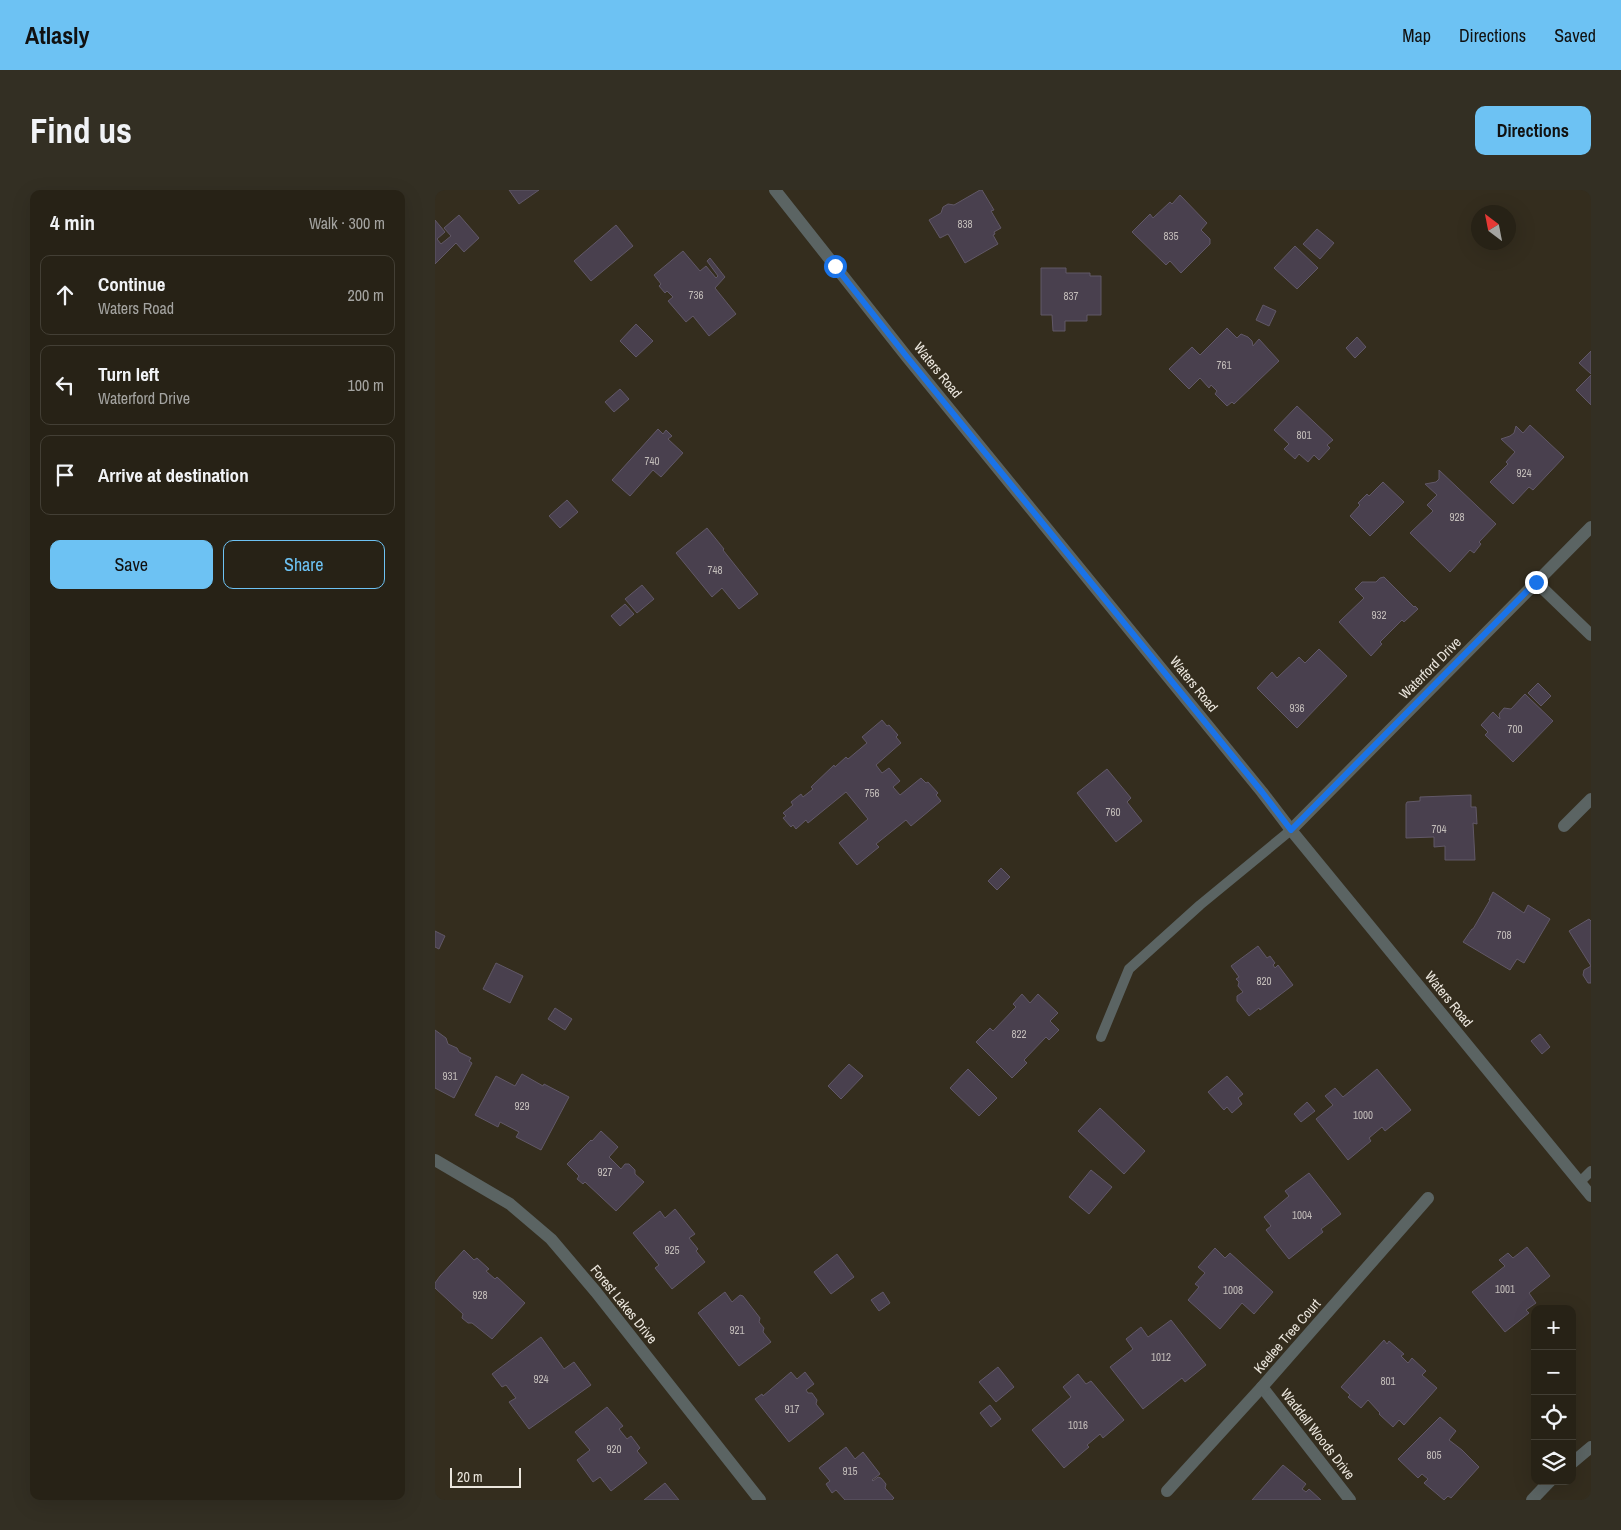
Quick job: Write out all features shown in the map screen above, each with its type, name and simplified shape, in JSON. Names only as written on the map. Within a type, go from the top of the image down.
[{"type":"street","name":"Waters Road","points":[[775,190],[907,357],[1591,1196]]},
{"type":"street","name":"Waterford Drive","points":[[1291,830],[1591,527]]},
{"type":"street","points":[[1536,582],[1591,635]]},
{"type":"street","points":[[1564,826],[1591,799]]},
{"type":"street","name":"Forest Lakes Drive","points":[[435,1160],[510,1204],[551,1238],[596,1292],[760,1500]]},
{"type":"street","name":"Keelee Tree Court","points":[[1167,1491],[1262,1387],[1428,1198]]},
{"type":"street","name":"Waddell Woods Drive","points":[[1262,1387],[1350,1500]]},
{"type":"street","points":[[1576,1460],[1591,1447]]},
{"type":"street","points":[[1532,1500],[1547,1485]]},
{"type":"lane","points":[[1101,1037],[1129,969],[1200,905],[1291,830]]},
{"type":"lane","points":[[1579,1182],[1591,1171]]},
{"type":"building","points":[[509,190],[539,190],[519,204]]},
{"type":"building","points":[[982,190],[994,210],[991,211],[1001,228],[994,232],[995,234],[993,235],[998,244],[965,263],[948,234],[940,238],[929,220],[941,213],[943,207],[948,204],[954,205]]},
{"type":"building","points":[[1180,195],[1207,223],[1201,230],[1210,239],[1210,244],[1181,273],[1170,261],[1166,265],[1132,232],[1150,214],[1153,218],[1170,202],[1172,204]]},
{"type":"building","points":[[459,215],[479,238],[464,252],[456,243],[435,264],[435,220],[445,232],[437,239],[441,244],[451,236],[444,228]]},
{"type":"building","points":[[616,225],[633,246],[591,281],[574,261]]},
{"type":"building","points":[[1317,229],[1334,243],[1320,259],[1303,244]]},
{"type":"building","points":[[1295,246],[1318,268],[1297,289],[1274,268]]},
{"type":"building","points":[[683,251],[700,271],[706,266],[716,278],[718,276],[707,261],[710,258],[725,277],[715,288],[736,314],[709,336],[693,316],[686,322],[668,301],[673,297],[667,291],[665,293],[654,275]]},
{"type":"building","points":[[1041,268],[1066,268],[1066,273],[1090,273],[1090,276],[1101,276],[1101,315],[1087,315],[1087,321],[1065,321],[1065,331],[1053,331],[1052,315],[1041,315]]},
{"type":"building","points":[[1263,305],[1276,311],[1269,326],[1256,320]]},
{"type":"building","points":[[636,324],[653,341],[636,357],[620,341]]},
{"type":"building","points":[[1227,328],[1237,338],[1241,334],[1248,337],[1252,341],[1253,346],[1259,339],[1279,361],[1234,404],[1232,402],[1227,406],[1215,394],[1217,391],[1211,385],[1209,388],[1200,378],[1189,389],[1169,369],[1192,347],[1200,355]]},
{"type":"building","points":[[1357,337],[1366,347],[1355,358],[1346,348]]},
{"type":"building","points":[[1591,351],[1591,374],[1579,363]]},
{"type":"building","points":[[1591,375],[1591,405],[1576,390]]},
{"type":"building","points":[[620,389],[629,399],[614,412],[605,402]]},
{"type":"building","points":[[1297,406],[1333,440],[1327,445],[1330,448],[1319,460],[1314,455],[1308,462],[1299,454],[1295,459],[1284,449],[1289,444],[1274,430]]},
{"type":"building","points":[[1530,425],[1564,457],[1533,490],[1529,487],[1513,504],[1490,482],[1508,464],[1506,462],[1515,452],[1501,439],[1514,433],[1516,426],[1523,433]]},
{"type":"building","points":[[658,429],[663,434],[666,430],[672,436],[668,439],[683,453],[661,477],[653,470],[630,496],[612,480]]},
{"type":"building","points":[[1439,470],[1496,524],[1479,542],[1481,544],[1474,553],[1470,550],[1450,572],[1410,533],[1433,511],[1427,505],[1437,495],[1425,484],[1436,482],[1439,479]]},
{"type":"building","points":[[1383,482],[1404,502],[1370,536],[1350,516],[1360,505],[1358,503],[1367,494],[1369,496]]},
{"type":"building","points":[[567,500],[578,512],[560,528],[549,516]]},
{"type":"building","points":[[707,528],[758,594],[739,609],[722,588],[712,597],[676,553]]},
{"type":"building","points":[[1384,577],[1418,609],[1404,622],[1402,620],[1380,642],[1382,644],[1371,656],[1339,622],[1364,598],[1355,589],[1362,582],[1376,582]]},
{"type":"building","points":[[642,585],[654,599],[637,613],[625,599]]},
{"type":"building","points":[[625,604],[634,614],[620,626],[611,616]]},
{"type":"building","points":[[1319,649],[1347,676],[1297,728],[1257,688],[1272,672],[1277,678],[1299,657],[1305,663]]},
{"type":"building","points":[[1538,683],[1551,696],[1541,706],[1528,693]]},
{"type":"building","points":[[1525,694],[1553,721],[1513,762],[1485,735],[1488,732],[1481,725],[1493,712],[1500,719],[1499,714],[1504,708],[1511,709]]},
{"type":"building","points":[[882,720],[898,735],[896,737],[901,743],[876,765],[882,773],[889,768],[900,781],[893,787],[900,795],[921,778],[926,783],[928,782],[938,793],[936,795],[941,801],[911,826],[906,820],[876,844],[879,847],[857,865],[839,843],[868,819],[846,792],[808,823],[806,820],[796,829],[793,825],[791,827],[783,818],[786,816],[783,813],[793,805],[791,802],[801,794],[803,797],[813,789],[811,787],[834,765],[835,767],[846,757],[848,759],[867,743],[862,737]]},
{"type":"building","points":[[1107,769],[1131,798],[1127,802],[1142,821],[1116,842],[1077,793]]},
{"type":"building","points":[[1471,795],[1471,807],[1476,807],[1477,824],[1473,823],[1475,860],[1445,860],[1445,846],[1434,847],[1434,837],[1406,838],[1407,802],[1420,801],[1420,797]]},
{"type":"building","points":[[1001,868],[1010,877],[997,890],[988,881]]},
{"type":"building","points":[[1493,892],[1524,913],[1528,905],[1550,919],[1524,963],[1517,959],[1510,970],[1463,942],[1473,929]]},
{"type":"building","points":[[1589,919],[1591,921],[1591,966],[1569,931]]},
{"type":"building","points":[[435,931],[445,936],[439,949],[435,947]]},
{"type":"building","points":[[1258,946],[1267,958],[1270,956],[1275,963],[1273,965],[1275,968],[1278,965],[1293,985],[1249,1016],[1237,1001],[1237,996],[1243,992],[1238,986],[1239,982],[1236,979],[1239,977],[1231,966]]},
{"type":"building","points":[[496,963],[523,976],[510,1003],[483,989]]},
{"type":"building","points":[[1591,966],[1591,983],[1588,983],[1583,975],[1584,970]]},
{"type":"building","points":[[1022,994],[1030,1003],[1038,994],[1058,1013],[1050,1021],[1059,1030],[1049,1040],[1046,1037],[1024,1060],[1027,1063],[1012,1078],[976,1042],[990,1028],[993,1031],[1016,1007],[1013,1004]]},
{"type":"building","points":[[555,1008],[572,1019],[565,1030],[548,1019]]},
{"type":"building","points":[[435,1030],[446,1038],[448,1044],[471,1058],[469,1061],[472,1063],[454,1098],[435,1088]]},
{"type":"building","points":[[1540,1034],[1550,1047],[1542,1054],[1531,1041]]},
{"type":"building","points":[[849,1064],[863,1076],[841,1099],[828,1086]]},
{"type":"building","points":[[968,1069],[997,1098],[979,1116],[950,1088]]},
{"type":"building","points":[[1377,1069],[1411,1110],[1385,1131],[1382,1127],[1369,1138],[1371,1141],[1348,1160],[1316,1119],[1333,1105],[1325,1096],[1335,1088],[1343,1097]]},
{"type":"building","points":[[522,1074],[543,1086],[544,1084],[569,1097],[541,1150],[516,1137],[519,1132],[500,1122],[498,1127],[475,1115],[496,1076],[515,1086]]},
{"type":"building","points":[[1227,1076],[1243,1094],[1238,1098],[1242,1104],[1232,1113],[1227,1107],[1224,1110],[1208,1092]]},
{"type":"building","points":[[1307,1102],[1315,1111],[1301,1122],[1294,1114]]},
{"type":"building","points":[[1100,1108],[1145,1151],[1124,1174],[1078,1131]]},
{"type":"building","points":[[601,1131],[618,1147],[609,1157],[621,1169],[625,1164],[629,1164],[635,1170],[635,1174],[644,1182],[616,1211],[585,1182],[583,1184],[577,1179],[579,1176],[567,1164]]},
{"type":"building","points":[[1091,1170],[1112,1187],[1089,1214],[1069,1197]]},
{"type":"building","points":[[1309,1173],[1341,1214],[1321,1229],[1323,1232],[1289,1259],[1266,1230],[1271,1226],[1264,1217],[1289,1196],[1285,1191]]},
{"type":"building","points":[[675,1209],[695,1234],[689,1238],[705,1262],[672,1289],[655,1268],[659,1265],[633,1233],[660,1211],[665,1218]]},
{"type":"building","points":[[1527,1247],[1550,1276],[1529,1293],[1536,1303],[1526,1310],[1529,1313],[1505,1332],[1472,1292],[1505,1266],[1499,1260],[1508,1253],[1513,1258]]},
{"type":"building","points":[[1215,1248],[1225,1258],[1230,1253],[1273,1292],[1254,1314],[1242,1303],[1220,1329],[1188,1300],[1199,1287],[1195,1284],[1205,1273],[1198,1267]]},
{"type":"building","points":[[464,1250],[474,1260],[477,1258],[489,1269],[486,1271],[495,1279],[497,1277],[525,1303],[492,1339],[472,1323],[468,1323],[462,1318],[463,1314],[435,1288],[435,1283],[440,1276]]},
{"type":"building","points":[[837,1254],[854,1277],[831,1294],[814,1272]]},
{"type":"building","points":[[725,1292],[732,1302],[740,1295],[743,1296],[760,1318],[759,1322],[764,1328],[763,1332],[771,1342],[739,1366],[698,1313]]},
{"type":"building","points":[[883,1292],[890,1303],[879,1311],[871,1300]]},
{"type":"building","points":[[1171,1320],[1206,1365],[1185,1382],[1182,1378],[1143,1409],[1110,1367],[1133,1349],[1126,1339],[1141,1327],[1148,1337]]},
{"type":"building","points":[[541,1337],[564,1369],[574,1362],[591,1385],[529,1429],[509,1402],[516,1398],[506,1385],[502,1387],[492,1374]]},
{"type":"building","points":[[1384,1340],[1387,1344],[1389,1341],[1404,1354],[1401,1356],[1408,1363],[1412,1358],[1426,1371],[1422,1375],[1437,1388],[1404,1425],[1399,1420],[1393,1427],[1368,1400],[1361,1408],[1348,1397],[1350,1395],[1341,1387]]},
{"type":"building","points":[[998,1367],[1014,1387],[996,1402],[979,1382]]},
{"type":"building","points":[[791,1372],[797,1379],[805,1372],[814,1384],[806,1390],[808,1393],[812,1393],[817,1400],[816,1404],[824,1414],[789,1442],[755,1399],[762,1394],[763,1396]]},
{"type":"building","points":[[1078,1374],[1086,1384],[1091,1381],[1124,1420],[1103,1438],[1100,1434],[1087,1445],[1089,1447],[1064,1468],[1032,1430],[1071,1397],[1063,1387]]},
{"type":"building","points":[[990,1405],[1001,1419],[991,1427],[980,1413]]},
{"type":"building","points":[[607,1407],[623,1426],[619,1429],[627,1439],[631,1436],[640,1448],[637,1451],[647,1463],[611,1491],[600,1477],[593,1482],[577,1460],[590,1450],[575,1432]]},
{"type":"building","points":[[1440,1417],[1456,1431],[1449,1440],[1479,1467],[1451,1498],[1448,1496],[1444,1500],[1424,1483],[1428,1479],[1422,1474],[1418,1478],[1398,1459]]},
{"type":"building","points":[[846,1447],[855,1459],[863,1452],[880,1474],[872,1480],[878,1477],[881,1478],[886,1484],[885,1488],[894,1498],[892,1500],[845,1500],[836,1490],[832,1493],[826,1484],[830,1481],[819,1468]]},
{"type":"building","points":[[1283,1465],[1306,1484],[1302,1489],[1306,1492],[1309,1489],[1321,1500],[1252,1500]]},
{"type":"building","points":[[665,1483],[679,1500],[644,1500]]},
{"type":"route","points":[[835,266],[1291,830],[1536,582]]}]
